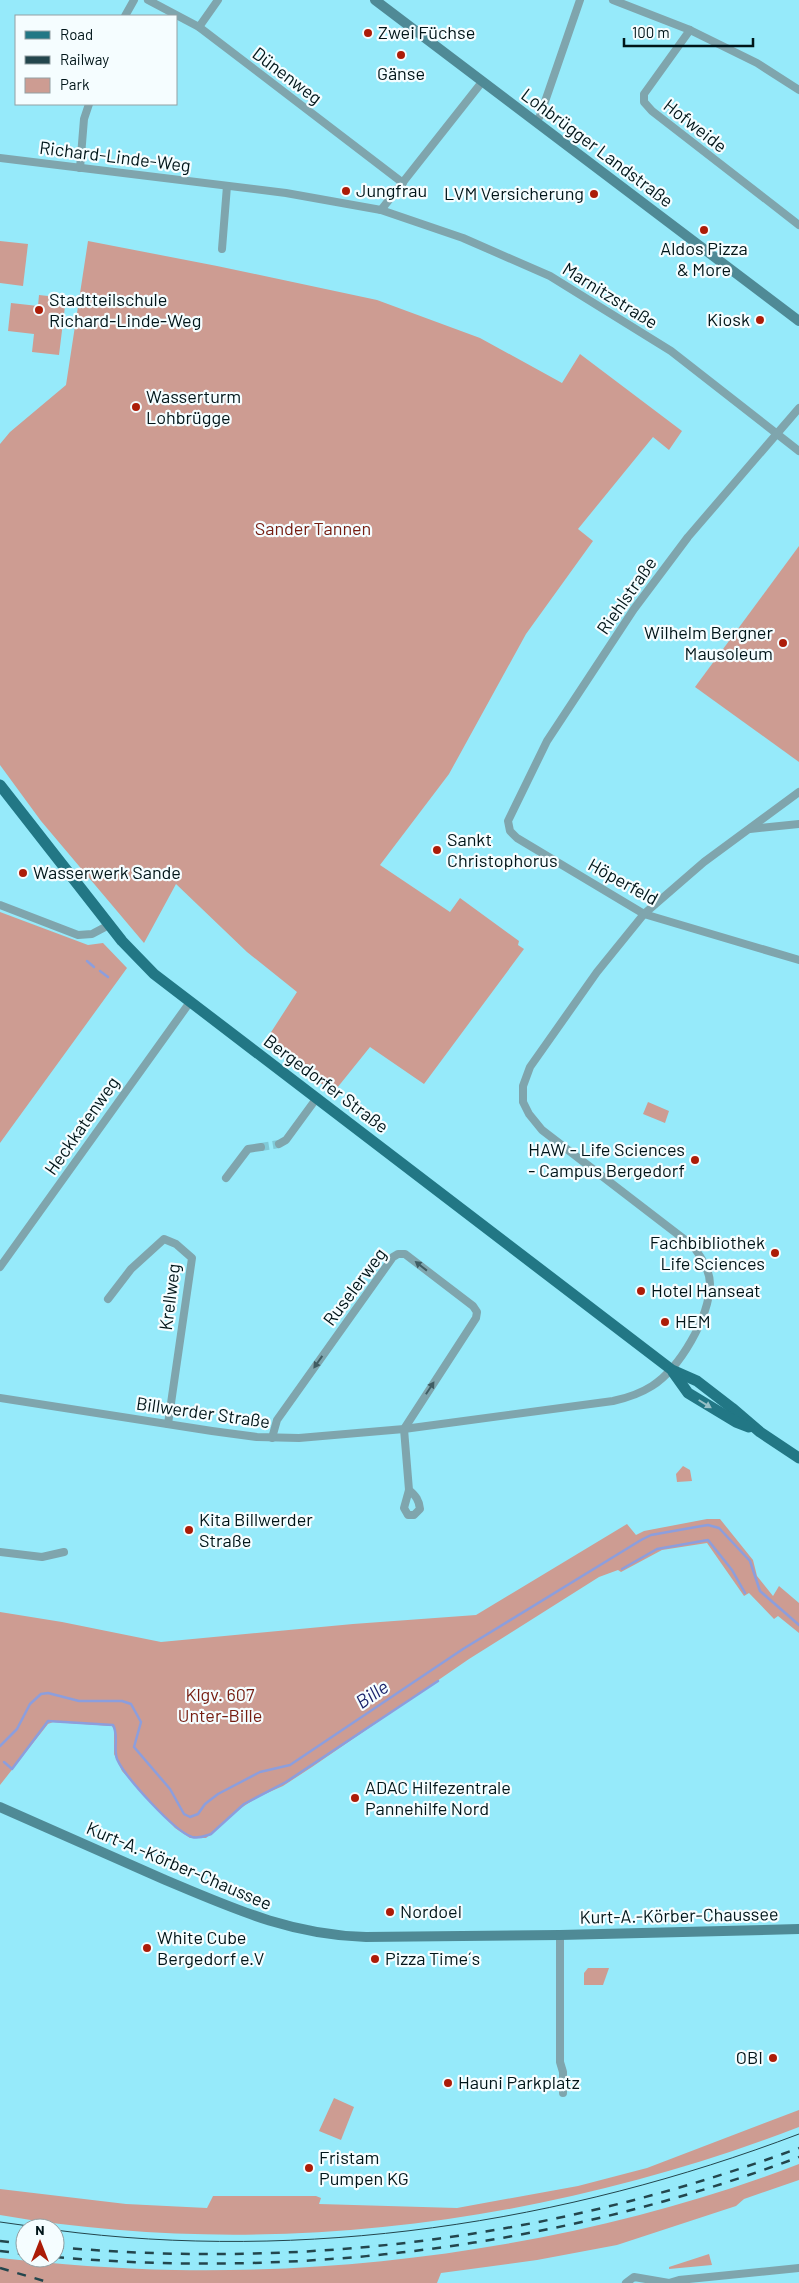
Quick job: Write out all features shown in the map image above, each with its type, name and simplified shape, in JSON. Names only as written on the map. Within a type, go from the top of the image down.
[{"type":"main road","name":"Lohbrügger Landstraße","points":[[375,0],[799,321]]},
{"type":"main road","name":"Bergedorfer Straße","points":[[0,785],[126,946],[154,974],[672,1370],[696,1381],[760,1432],[799,1458]]},
{"type":"main road","name":"Kurt-A.-Körber-Chaussee","points":[[0,1807],[239,1912],[282,1925],[356,1937],[799,1930]]},
{"type":"street","points":[[126,15],[134,0]]},
{"type":"street","name":"Dünenweg","points":[[148,0],[176,15]]},
{"type":"street","points":[[199,27],[218,0]]},
{"type":"street","points":[[536,122],[540,116],[580,0]]},
{"type":"street","points":[[613,0],[690,30],[757,63],[799,90]]},
{"type":"street","name":"Dünenweg","points":[[178,16],[199,27],[402,183]]},
{"type":"street","name":"Hofweide","points":[[690,30],[644,94],[644,102],[652,111],[799,225]]},
{"type":"street","points":[[382,210],[482,82]]},
{"type":"street","points":[[80,168],[84,119],[88,105]]},
{"type":"street","name":"Richard-Linde-Weg","points":[[0,158],[227,186],[367,206],[382,210]]},
{"type":"street","points":[[222,249],[227,186]]},
{"type":"street","name":"Marnitzstraße","points":[[382,210],[464,238],[550,276],[671,351],[799,451]]},
{"type":"street","name":"Riehlstraße","points":[[508,820],[547,741],[634,609],[688,536],[799,408]]},
{"type":"street","name":"Billwerder Straße","points":[[0,1398],[212,1431],[272,1438],[299,1438],[404,1429],[613,1401],[633,1396],[653,1386],[672,1370],[687,1349],[705,1306],[710,1283],[703,1262],[693,1246],[542,1130],[528,1114],[523,1102],[522,1086],[530,1067],[597,972],[644,914],[704,862],[799,792]]},
{"type":"street","name":"Höperfeld","points":[[508,820],[510,831],[517,838],[644,914],[799,960]]},
{"type":"street","points":[[748,829],[799,824]]},
{"type":"street","points":[[0,905],[78,935],[92,934],[109,925]]},
{"type":"street","name":"Heckkatenweg","points":[[0,1267],[168,1030],[190,1002]]},
{"type":"street","points":[[279,1144],[286,1140],[316,1099]]},
{"type":"street","points":[[226,1178],[248,1149],[261,1147]]},
{"type":"street","name":"Krellweg","points":[[108,1299],[131,1269],[164,1239],[176,1244],[192,1258],[168,1424]]},
{"type":"street","name":"Ruselerweg","points":[[272,1438],[277,1420],[393,1257],[400,1253],[409,1256],[473,1306],[477,1312],[476,1318],[404,1429]]},
{"type":"street","points":[[404,1429],[409,1490]]},
{"type":"street","points":[[0,1552],[42,1557],[64,1552]]},
{"type":"street","name":"Kurt-A.-Körber-Chaussee","points":[[560,1935],[560,2062],[563,2072],[563,2093]]},
{"type":"street","points":[[626,2283],[634,2277],[669,2283],[679,2280],[799,2268]]},
{"type":"green space","points":[[0,241],[28,244],[23,286],[0,283]]},
{"type":"green space","name":"Sander Tannen","points":[[88,241],[377,300],[480,338],[562,383],[580,354],[682,431],[669,450],[653,437],[578,529],[593,541],[526,634],[449,774],[380,865],[450,912],[460,898],[519,941],[518,945],[524,949],[424,1084],[370,1047],[333,1093],[266,1040],[297,992],[247,952],[176,884],[144,943],[41,821],[0,765],[0,444],[10,432],[66,385]]},
{"type":"green space","points":[[39,295],[66,298],[59,355],[32,352],[34,334],[8,331],[11,303],[38,306]]},
{"type":"green space","points":[[799,546],[799,762],[695,687]]},
{"type":"green space","points":[[0,912],[88,945],[103,943],[127,968],[0,1143]]},
{"type":"green space","points":[[648,1102],[669,1111],[665,1123],[643,1114]]},
{"type":"green space","points":[[683,1466],[690,1470],[692,1481],[677,1482],[676,1474]]},
{"type":"green space","name":"Klgv. 607 Unter-Bille","points":[[707,1519],[720,1519],[753,1560],[757,1576],[773,1596],[779,1586],[799,1603],[799,1633],[778,1616],[774,1619],[749,1593],[744,1596],[707,1543],[662,1550],[621,1572],[618,1570],[599,1577],[469,1659],[283,1786],[258,1797],[241,1808],[206,1838],[190,1838],[175,1828],[122,1771],[114,1754],[114,1729],[112,1726],[53,1722],[48,1724],[0,1785],[0,1612],[62,1622],[161,1642],[353,1624],[476,1615],[627,1524],[636,1535],[644,1531]]},
{"type":"green space","points":[[588,1968],[609,1968],[603,1985],[584,1985],[584,1973]]},
{"type":"green space","points":[[334,2098],[354,2107],[341,2140],[319,2131]]},
{"type":"green space","points":[[799,2110],[799,2127],[703,2161],[605,2188],[505,2210],[405,2225],[304,2233],[203,2234],[101,2228],[65,2223],[65,2218],[23,2218],[0,2215],[0,2189],[126,2204],[207,2208],[213,2196],[316,2196],[321,2198],[319,2204],[457,2208],[578,2186],[647,2168]]},
{"type":"green space","points":[[799,2164],[799,2180],[744,2199],[736,2206],[617,2245],[537,2260],[441,2273],[437,2283],[0,2283],[0,2258],[15,2259],[15,2268],[65,2268],[65,2264],[131,2269],[253,2270],[332,2266],[412,2258],[572,2231],[650,2212],[726,2190]]},
{"type":"green space","points":[[709,2254],[712,2265],[669,2269],[669,2267]]},
{"type":"waterway","points":[[87,961],[94,967]]},
{"type":"waterway","points":[[100,971],[108,977]]},
{"type":"waterway","name":"Bille","points":[[0,1746],[17,1729],[30,1704],[41,1694],[48,1693],[79,1701],[122,1701],[131,1704],[141,1722],[134,1747],[170,1789],[184,1814],[190,1817],[198,1814],[205,1804],[218,1794],[260,1772],[290,1765],[463,1649],[641,1540],[651,1535],[708,1525],[719,1528],[750,1561],[760,1591],[799,1625]]},
{"type":"waterway","points":[[622,1569],[657,1549],[708,1540],[732,1570],[745,1593]]},
{"type":"waterway","points":[[4,1762],[12,1769],[48,1721],[113,1725],[116,1733],[117,1759],[130,1778],[174,1825],[192,1837],[200,1837],[211,1834],[244,1804],[286,1782],[438,1681]]},
{"type":"tunnel","points":[[261,1147],[279,1144]]},
{"type":"tram line","points":[[65,2231],[149,2239],[243,2241],[338,2238],[433,2228],[526,2212],[619,2191],[710,2165],[799,2134]]},
{"type":"tram line","points":[[0,2222],[15,2224]]},
{"type":"railway","points":[[65,2248],[150,2253],[245,2254],[339,2249],[433,2240],[525,2224],[617,2204],[709,2179],[799,2148]]},
{"type":"railway","points":[[65,2258],[149,2263],[244,2263],[338,2258],[433,2249],[526,2234],[618,2213],[710,2188],[799,2157]]},
{"type":"railway","points":[[0,2241],[15,2243]]},
{"type":"railway","points":[[0,2251],[15,2253]]},
{"type":"railway","points":[[0,2268],[51,2283]]},
{"type":"place","name":"Zwei Füchse","points":[[368,33]]},
{"type":"place","name":"Gänse","points":[[401,55]]},
{"type":"place","name":"Jungfrau","points":[[346,191]]},
{"type":"place","name":"LVM Versicherung","points":[[594,194]]},
{"type":"place","name":"Aldos Pizza & More","points":[[704,230]]},
{"type":"place","name":"Stadtteilschule Richard-Linde-Weg","points":[[39,310]]},
{"type":"place","name":"Kiosk","points":[[760,320]]},
{"type":"place","name":"Wasserturm Lohbrügge","points":[[136,407]]},
{"type":"place","name":"Wilhelm Bergner Mausoleum","points":[[783,643]]},
{"type":"place","name":"Sankt Christophorus","points":[[437,850]]},
{"type":"place","name":"Wasserwerk Sande","points":[[23,873]]},
{"type":"place","name":"HAW - Life Sciences - Campus Bergedorf","points":[[695,1160]]},
{"type":"place","name":"Fachbibliothek Life Sciences","points":[[775,1253]]},
{"type":"place","name":"Hotel Hanseat","points":[[641,1291]]},
{"type":"place","name":"HEM","points":[[665,1322]]},
{"type":"place","name":"Kita Billwerder Straße","points":[[189,1530]]},
{"type":"place","name":"ADAC Hilfezentrale Pannehilfe Nord","points":[[355,1798]]},
{"type":"place","name":"Nordoel","points":[[390,1912]]},
{"type":"place","name":"White Cube Bergedorf e.V","points":[[147,1948]]},
{"type":"place","name":"Pizza Time´s","points":[[375,1959]]},
{"type":"place","name":"OBI","points":[[773,2058]]},
{"type":"place","name":"Hauni Parkplatz","points":[[448,2083]]},
{"type":"place","name":"Fristam Pumpen KG","points":[[309,2168]]}]
